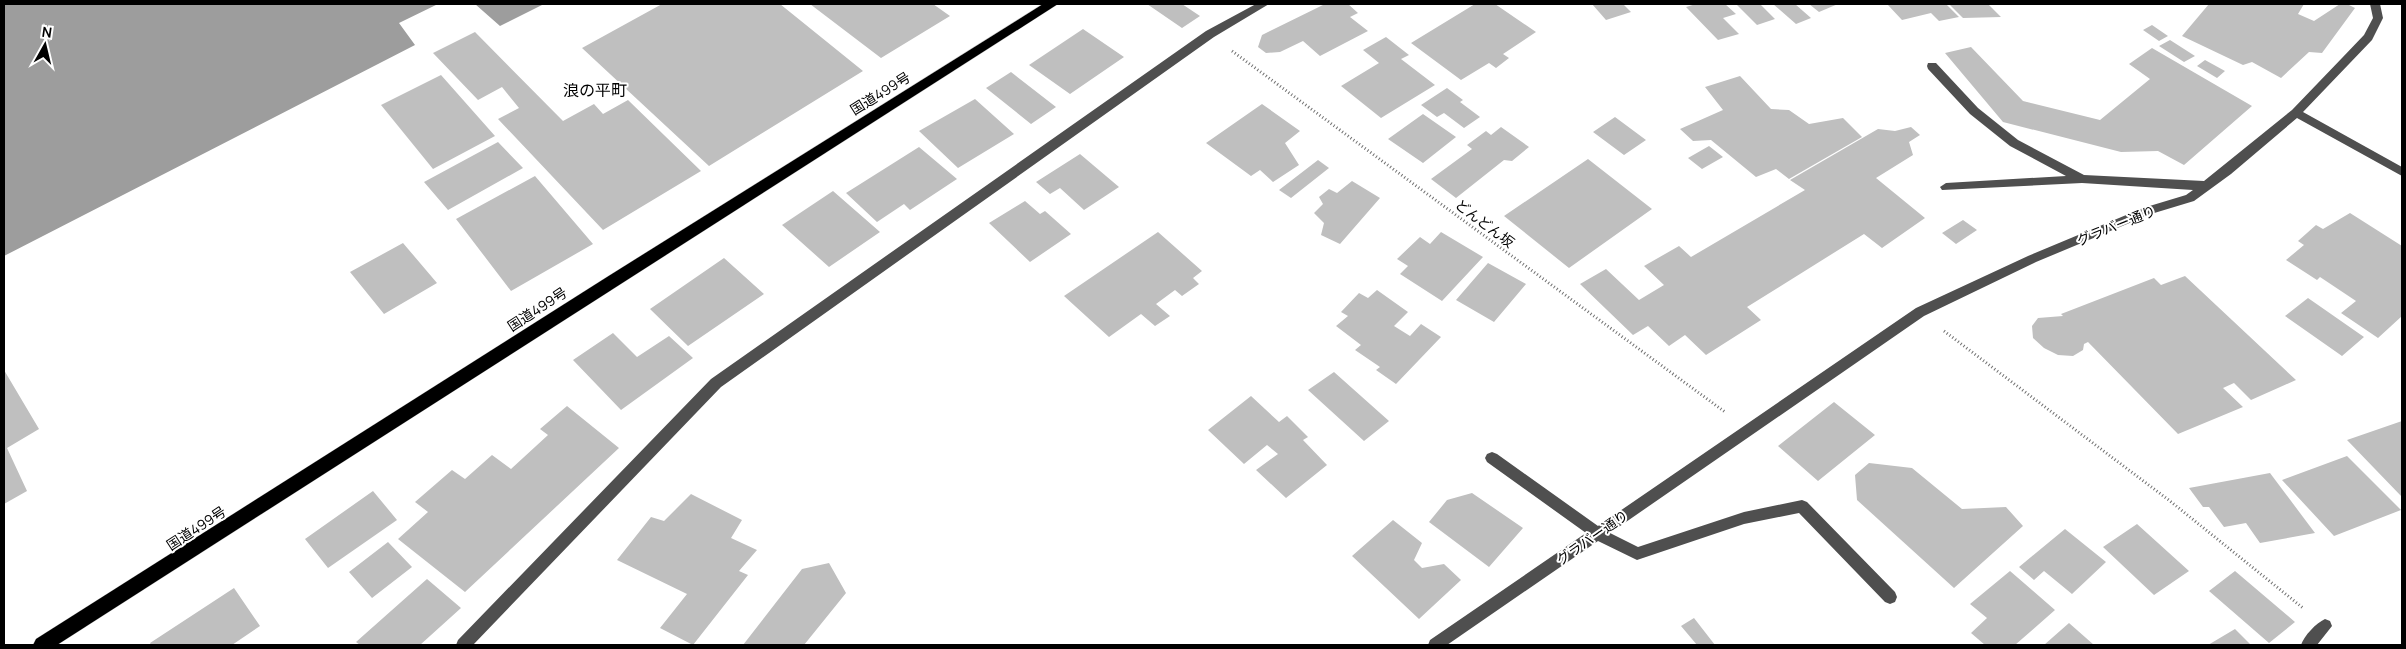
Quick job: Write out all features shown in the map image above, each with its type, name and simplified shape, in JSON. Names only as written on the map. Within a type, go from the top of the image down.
[{"type":"highway","name":"国道499号","points":[[42,645],[595,292],[1052,4]]},
{"type":"street","points":[[463,645],[716,383],[1210,34],[1264,4]]},
{"type":"street","name":"グラバー通り","points":[[1435,645],[1920,312],[2032,259],[2146,211],[2190,198],[2208,186],[2296,113],[2368,37],[2378,18],[2375,4]]},
{"type":"street","points":[[1932,66],[1974,111],[2014,143],[2082,179]]},
{"type":"street","points":[[2296,113],[2402,172]]},
{"type":"street","points":[[1946,187],[2082,179],[2208,186]]},
{"type":"street","points":[[1492,458],[1597,533],[1637,554],[1744,518],[1802,506],[1890,597]]},
{"type":"street","points":[[2308,645],[2325,626]]},
{"type":"path","name":"どんどん坂","points":[[1210,34],[1309,110],[1418,185],[1657,366],[1749,428]]},
{"type":"path","points":[[1920,312],[2170,501],[2325,626]]},
{"type":"shaded area","points":[[4,4],[438,4],[399,23],[415,45],[4,256]]},
{"type":"shaded area","points":[[475,4],[544,4],[500,26]]},
{"type":"building","points":[[662,4],[780,4],[863,71],[709,166],[582,48]]},
{"type":"building","points":[[810,4],[933,4],[950,16],[881,58]]},
{"type":"building","points":[[1147,4],[1182,4],[1200,16],[1182,28]]},
{"type":"building","points":[[1325,4],[1348,4],[1358,13],[1350,17],[1368,31],[1320,56],[1303,41],[1280,52],[1266,53],[1258,47],[1262,35]]},
{"type":"building","points":[[1475,4],[1495,4],[1536,32],[1503,54],[1509,58],[1496,68],[1489,63],[1461,80],[1411,43]]},
{"type":"building","points":[[1592,4],[1623,4],[1631,12],[1606,20]]},
{"type":"building","points":[[1696,4],[1725,4],[1736,14],[1723,18],[1739,34],[1718,40],[1686,7]]},
{"type":"building","points":[[1736,4],[1760,4],[1775,19],[1757,25]]},
{"type":"building","points":[[1773,4],[1795,4],[1811,18],[1796,24]]},
{"type":"building","points":[[1809,4],[1838,4],[1819,12]]},
{"type":"building","points":[[1887,4],[1946,4],[1959,17],[1939,21],[1931,13],[1902,20]]},
{"type":"building","points":[[1949,4],[1988,4],[2001,17],[1963,18]]},
{"type":"building","points":[[2209,4],[2304,4],[2298,14],[2314,21],[2340,4],[2347,4],[2355,8],[2322,53],[2309,52],[2281,78],[2252,62],[2243,65],[2182,36]]},
{"type":"building","points":[[2152,25],[2168,36],[2159,41],[2143,30]]},
{"type":"building","points":[[1083,29],[1124,57],[1070,94],[1029,65]]},
{"type":"building","points":[[475,32],[563,121],[594,104],[603,114],[628,100],[701,171],[603,230],[498,119],[519,108],[502,87],[478,100],[433,53]]},
{"type":"building","points":[[1386,37],[1409,55],[1401,59],[1435,85],[1381,118],[1341,86],[1379,63],[1363,50]]},
{"type":"building","points":[[2170,40],[2195,56],[2184,62],[2159,46]]},
{"type":"building","points":[[1971,47],[2023,101],[2100,120],[2150,79],[2129,64],[2152,48],[2252,106],[2184,165],[2158,151],[2121,152],[2003,122],[1945,53]]},
{"type":"building","points":[[2205,60],[2225,71],[2217,78],[2197,66]]},
{"type":"building","points":[[1011,72],[1056,107],[1031,124],[986,88]]},
{"type":"building","points":[[441,75],[495,136],[433,169],[381,105]]},
{"type":"building","points":[[1740,76],[1771,109],[1789,110],[1809,124],[1843,118],[1862,137],[1789,179],[1776,169],[1756,177],[1711,140],[1693,141],[1680,129],[1723,110],[1705,87]]},
{"type":"building","points":[[1447,88],[1463,100],[1460,102],[1480,117],[1464,128],[1444,113],[1437,117],[1421,105]]},
{"type":"building","points":[[975,99],[1014,134],[958,168],[919,131]]},
{"type":"building","points":[[1262,104],[1300,131],[1285,143],[1299,165],[1273,182],[1260,170],[1251,176],[1206,143]]},
{"type":"building","points":[[1423,114],[1456,137],[1423,163],[1388,139]]},
{"type":"building","points":[[1615,117],[1646,140],[1624,155],[1593,132]]},
{"type":"building","points":[[1501,127],[1529,147],[1512,161],[1504,160],[1456,198],[1431,179],[1472,149],[1467,145],[1486,131],[1491,135]]},
{"type":"building","points":[[1911,127],[1920,135],[1909,142],[1913,155],[1876,178],[1925,218],[1882,248],[1864,234],[1747,307],[1761,320],[1706,355],[1685,335],[1669,346],[1648,326],[1633,335],[1580,284],[1606,269],[1639,300],[1664,285],[1644,266],[1679,246],[1691,257],[1805,190],[1790,180],[1878,129],[1895,131]]},
{"type":"building","points":[[498,142],[523,168],[448,210],[424,182]]},
{"type":"building","points":[[1709,146],[1723,157],[1702,169],[1688,158]]},
{"type":"building","points":[[919,147],[957,179],[910,210],[904,204],[877,222],[846,193]]},
{"type":"building","points":[[1080,154],[1119,187],[1084,210],[1060,188],[1050,194],[1036,182]]},
{"type":"building","points":[[1588,159],[1652,209],[1569,268],[1504,216]]},
{"type":"building","points":[[1318,160],[1329,168],[1291,198],[1279,190]]},
{"type":"building","points":[[535,176],[593,244],[511,291],[456,219]]},
{"type":"building","points":[[1352,181],[1380,198],[1340,244],[1321,235],[1324,223],[1314,213],[1323,204],[1319,197],[1329,189],[1337,193]]},
{"type":"building","points":[[833,191],[880,232],[829,267],[782,225]]},
{"type":"building","points":[[1025,201],[1040,214],[1045,211],[1071,234],[1030,262],[989,223]]},
{"type":"building","points":[[2350,213],[2402,246],[2402,316],[2378,338],[2341,313],[2356,301],[2320,277],[2317,280],[2286,260],[2304,245],[2298,241],[2316,225],[2323,229]]},
{"type":"building","points":[[1963,220],[1977,230],[1956,244],[1942,233]]},
{"type":"building","points":[[1158,232],[1202,271],[1193,278],[1199,284],[1182,296],[1175,290],[1156,304],[1170,316],[1155,326],[1141,314],[1109,337],[1064,296]]},
{"type":"building","points":[[1441,232],[1483,257],[1442,301],[1400,274],[1408,266],[1397,259],[1420,237],[1430,244]]},
{"type":"building","points":[[403,243],[437,283],[384,314],[350,272]]},
{"type":"building","points":[[724,258],[764,294],[688,346],[650,309]]},
{"type":"building","points":[[1488,263],[1526,284],[1494,322],[1456,300]]},
{"type":"building","points":[[2185,276],[2296,380],[2251,400],[2234,383],[2223,388],[2243,407],[2178,434],[2088,342],[2084,344],[2083,350],[2073,356],[2058,355],[2044,348],[2033,338],[2032,326],[2038,318],[2063,316],[2061,314],[2154,278],[2161,285]]},
{"type":"building","points":[[1377,290],[1408,312],[1394,326],[1410,336],[1421,324],[1441,337],[1396,384],[1376,370],[1380,367],[1355,350],[1361,345],[1336,326],[1348,316],[1341,312],[1359,293],[1368,298]]},
{"type":"building","points":[[2308,298],[2364,337],[2342,356],[2285,316]]},
{"type":"building","points":[[613,333],[637,357],[669,336],[693,358],[621,410],[573,360]]},
{"type":"building","points":[[4,370],[39,429],[7,448],[27,491],[4,504]]},
{"type":"building","points":[[1334,372],[1389,421],[1364,441],[1308,390]]},
{"type":"building","points":[[1251,396],[1279,422],[1287,416],[1308,437],[1303,440],[1327,465],[1286,498],[1256,470],[1278,454],[1267,445],[1244,464],[1208,430]]},
{"type":"building","points":[[1834,402],[1875,435],[1818,481],[1778,446]]},
{"type":"building","points":[[567,406],[619,448],[465,592],[398,539],[428,512],[415,502],[452,470],[465,479],[492,455],[511,469],[548,435],[540,429]]},
{"type":"building","points":[[2402,421],[2402,497],[2347,440]]},
{"type":"building","points":[[2347,456],[2401,510],[2334,536],[2282,480]]},
{"type":"building","points":[[1869,463],[1912,468],[1962,509],[2006,507],[2023,526],[1954,588],[1857,500],[1855,475]]},
{"type":"building","points":[[2270,473],[2315,533],[2260,543],[2246,523],[2224,527],[2209,507],[2203,507],[2189,488]]},
{"type":"building","points":[[373,491],[397,520],[328,568],[305,539]]},
{"type":"building","points":[[1472,493],[1523,528],[1489,567],[1429,522],[1447,500]]},
{"type":"building","points":[[691,494],[742,520],[731,538],[757,550],[739,571],[748,575],[693,645],[660,628],[687,594],[617,560],[651,517],[664,521]]},
{"type":"building","points":[[1393,520],[1422,543],[1414,560],[1422,568],[1444,564],[1461,580],[1419,619],[1352,556]]},
{"type":"building","points":[[2137,524],[2189,571],[2154,595],[2103,547]]},
{"type":"building","points":[[2065,529],[2106,562],[2072,594],[2044,571],[2034,580],[2019,567]]},
{"type":"building","points":[[388,542],[412,567],[372,598],[349,572]]},
{"type":"building","points":[[829,563],[846,593],[804,645],[743,645],[802,569]]},
{"type":"building","points":[[2010,571],[2055,610],[2015,645],[1985,645],[1971,633],[1987,618],[1970,604]]},
{"type":"building","points":[[2235,571],[2295,622],[2269,643],[2209,591]]},
{"type":"building","points":[[427,579],[461,608],[420,645],[360,645],[356,642]]},
{"type":"building","points":[[234,588],[260,626],[232,645],[151,645],[150,643]]},
{"type":"building","points":[[1694,618],[1715,645],[1697,645],[1681,626]]},
{"type":"building","points":[[2069,623],[2094,645],[2044,645]]},
{"type":"building","points":[[2235,629],[2251,645],[2208,645]]},
{"type":"district","name":"浪の平町","points":[[595,90]]}]
